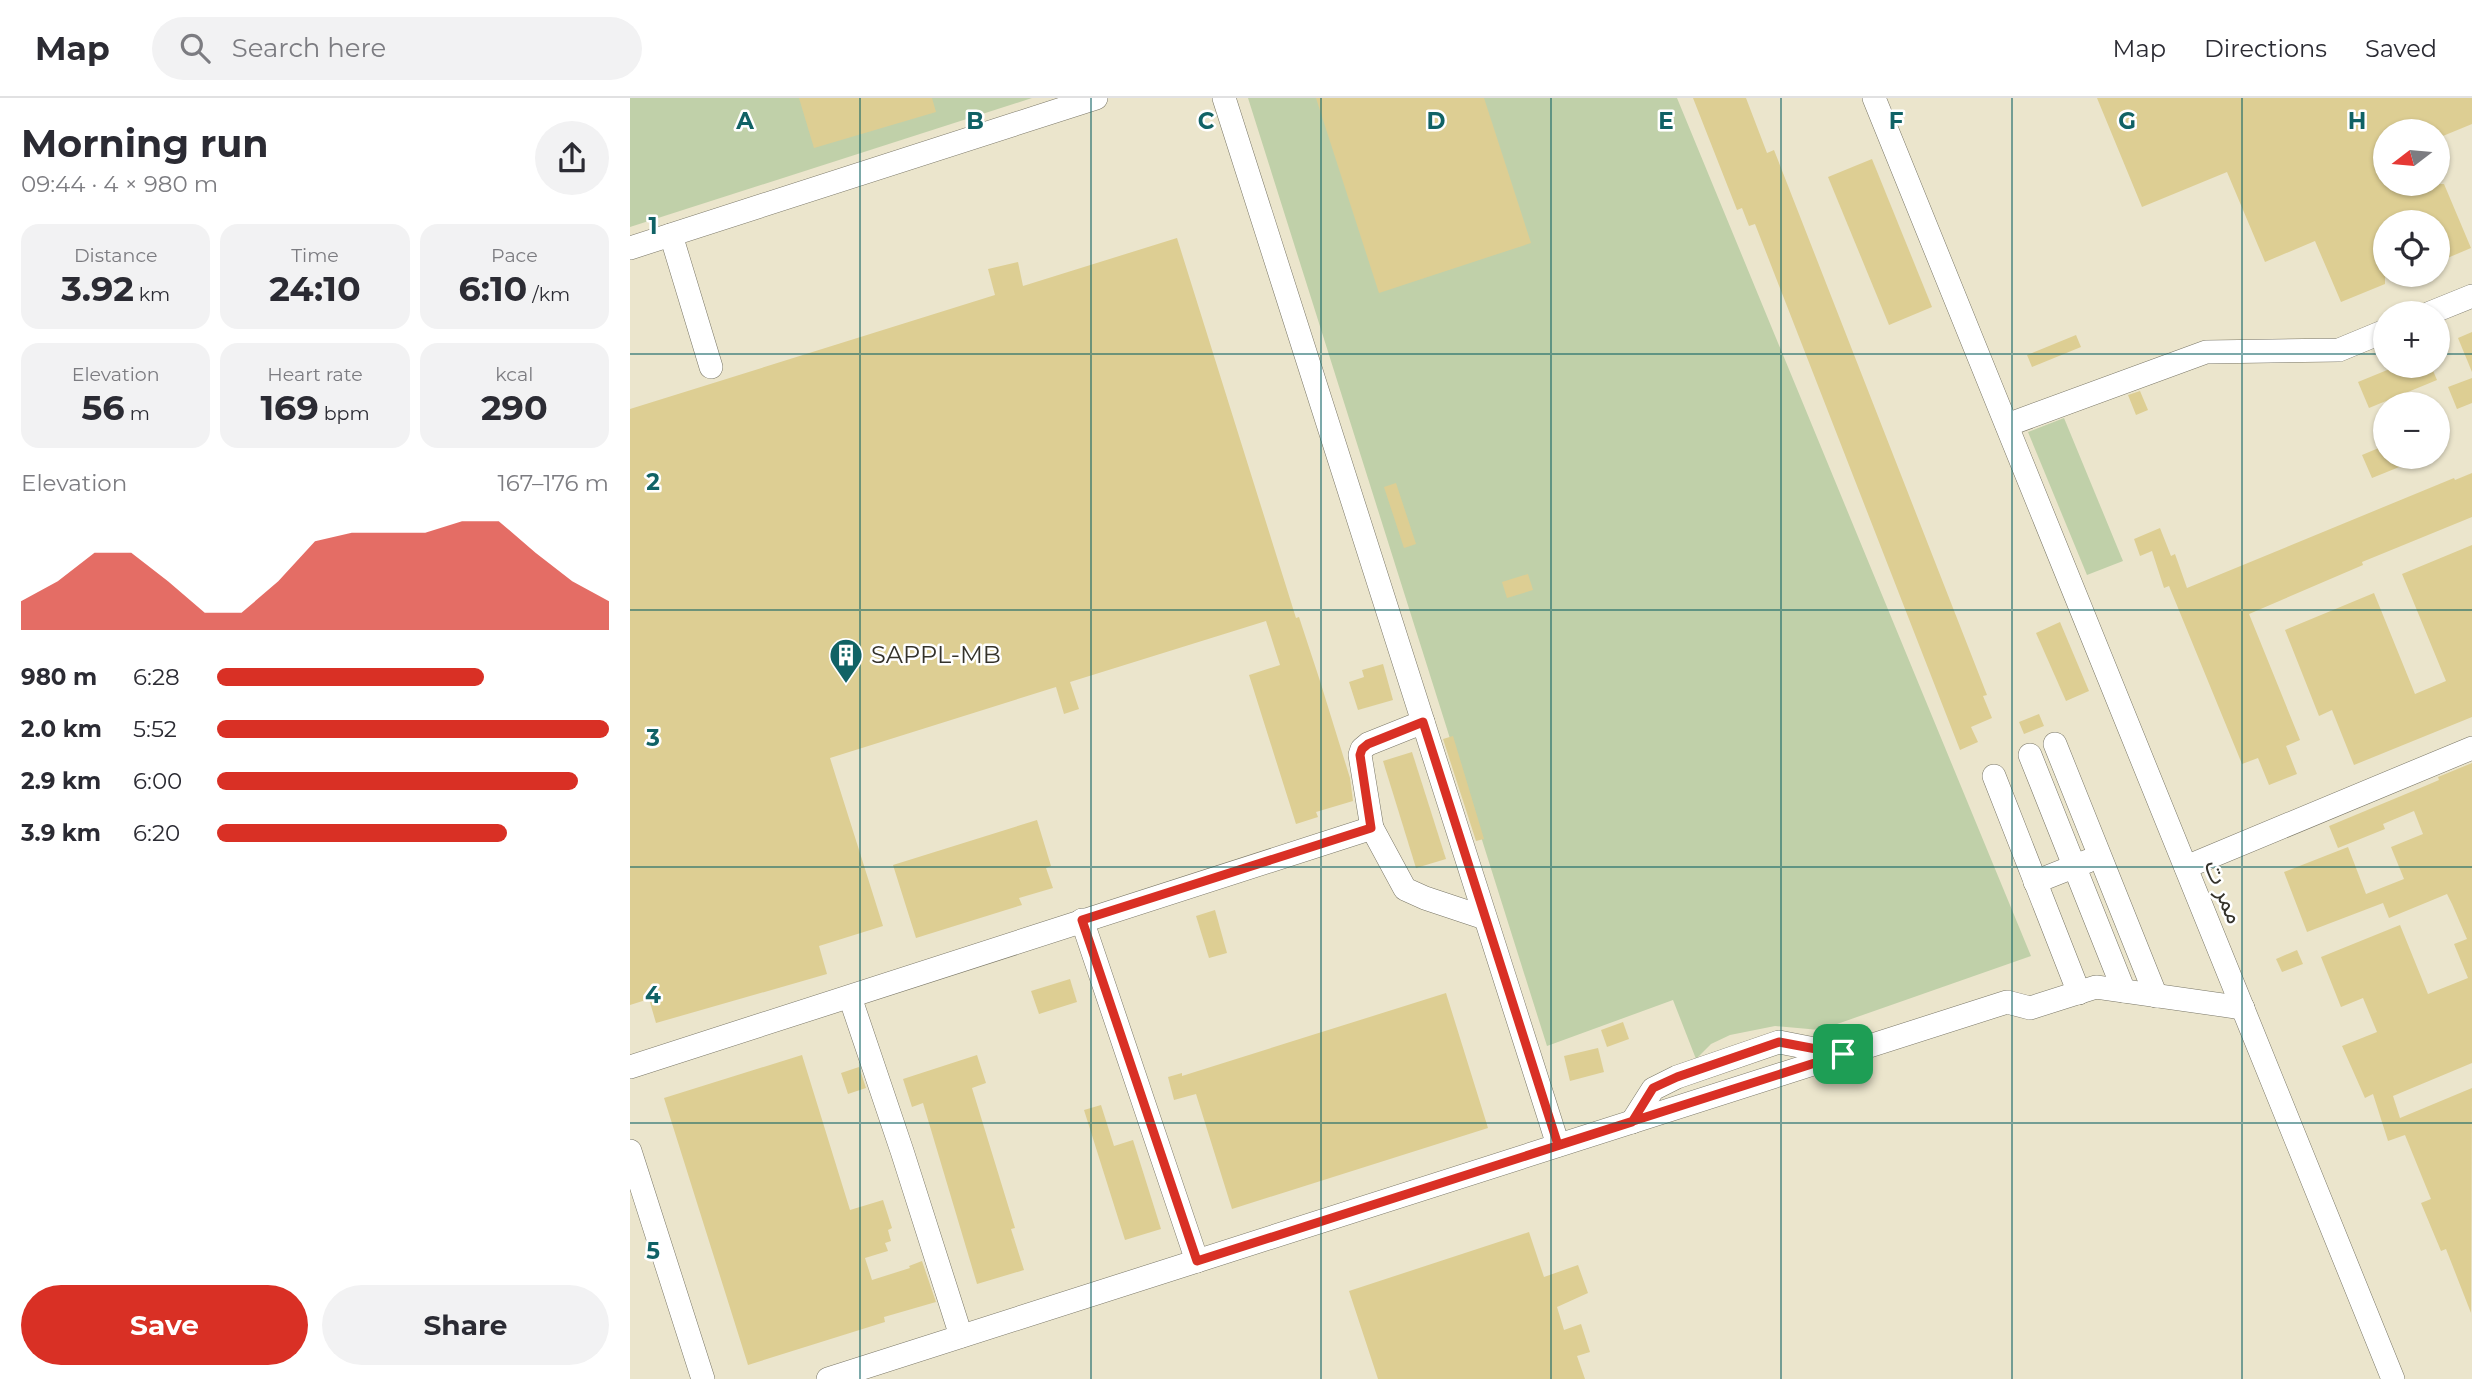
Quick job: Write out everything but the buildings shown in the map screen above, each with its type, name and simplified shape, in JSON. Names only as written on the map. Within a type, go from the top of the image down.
[{"type":"street","points":[[630,248],[1096,98]]},
{"type":"street","points":[[1224,98],[1558,1145]]},
{"type":"street","name":"ممر ت","points":[[1874,98],[2393,1379]]},
{"type":"street","points":[[671,234],[711,367]]},
{"type":"street","points":[[2450,305],[2472,296]]},
{"type":"street","points":[[2007,425],[2206,352],[2339,350],[2373,336]]},
{"type":"street","points":[[1423,722],[1368,744],[1362,749],[1360,755],[1371,828],[1405,889],[1485,918]]},
{"type":"street","points":[[2055,744],[2156,996]]},
{"type":"street","points":[[2186,867],[2472,748]]},
{"type":"street","points":[[2030,755],[2124,991]]},
{"type":"street","points":[[1994,776],[2079,993]]},
{"type":"street","points":[[630,1066],[1371,828]]},
{"type":"street","points":[[2035,882],[2100,856]]},
{"type":"street","points":[[1082,920],[1197,1261]]},
{"type":"street","points":[[828,1379],[2007,1002],[2030,1008],[2096,987],[2243,1008]]},
{"type":"street","points":[[850,997],[961,1336]]},
{"type":"street","points":[[1632,1122],[1653,1088],[1677,1077],[1779,1042],[1843,1054]]},
{"type":"street","points":[[630,1151],[703,1379]]},
{"type":"shaded area","points":[[630,98],[2472,98],[2472,1379],[630,1379]]},
{"type":"green space","points":[[630,98],[1032,98],[630,227]]},
{"type":"green space","points":[[1248,98],[1677,98],[2031,956],[1820,1030],[1775,1026],[1730,1035],[1711,1044],[1696,1059],[1673,1000],[1547,1046]]},
{"type":"green space","points":[[2064,418],[2123,561],[2087,575],[2028,432]]},
{"type":"place","name":"SAPPL-MB","points":[[846,685]]},
{"type":"route","points":[[1843,1054],[1632,1122],[1558,1145],[1423,722],[1368,744],[1362,749],[1360,755],[1371,828],[1082,920],[1197,1261],[1632,1122],[1653,1088],[1677,1077],[1779,1042],[1843,1054]]}]
